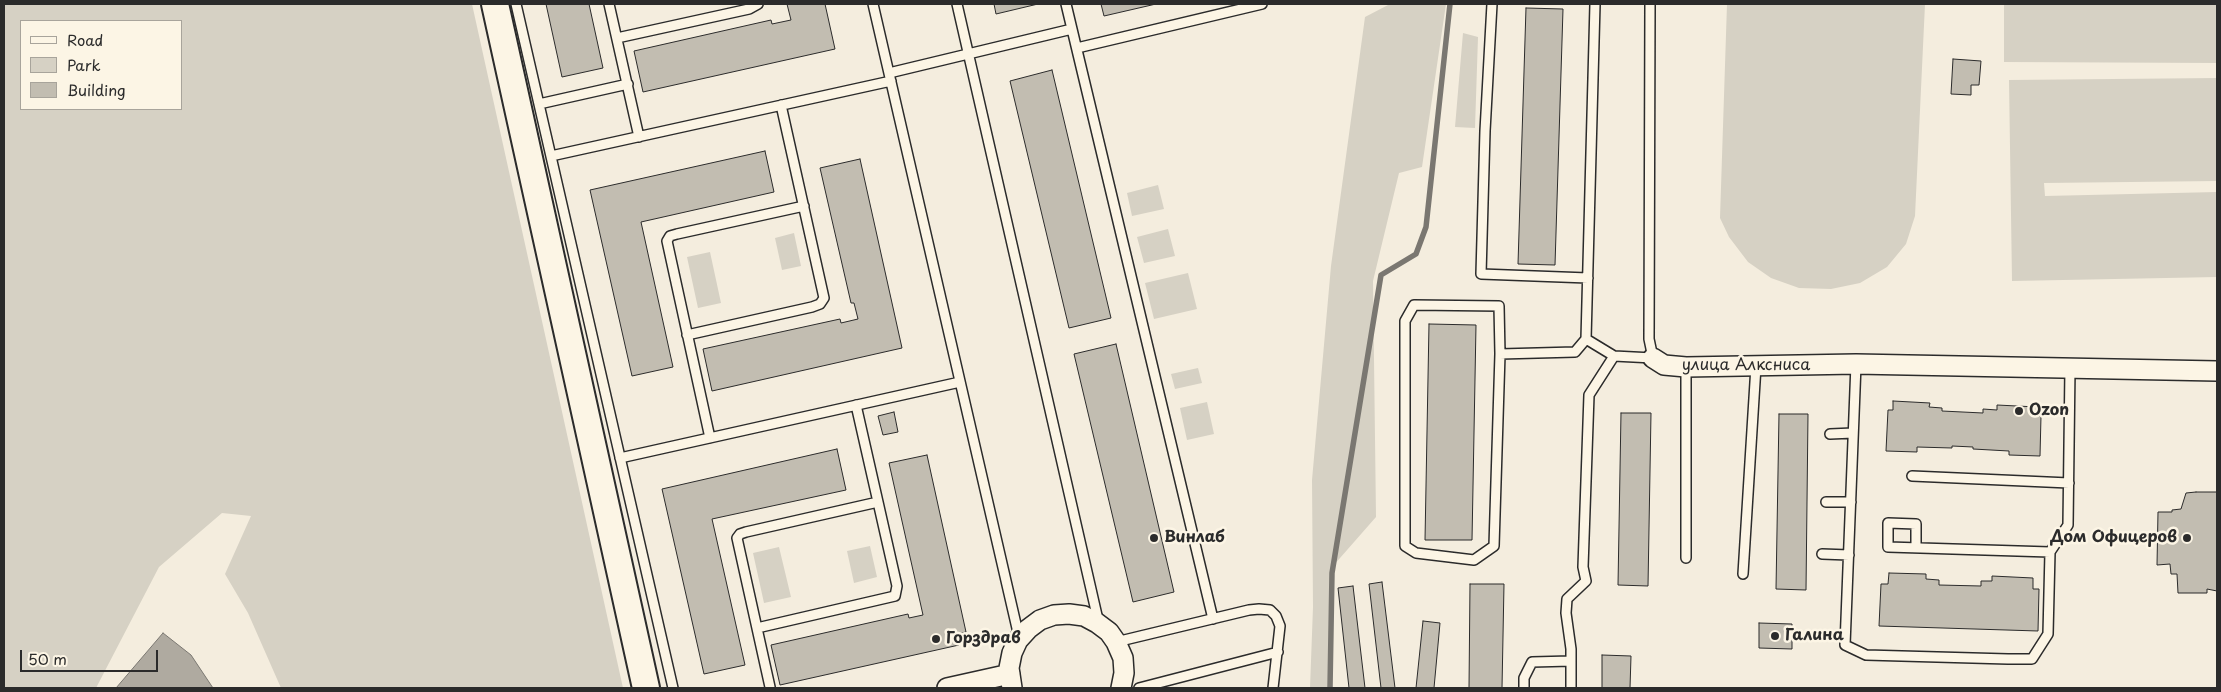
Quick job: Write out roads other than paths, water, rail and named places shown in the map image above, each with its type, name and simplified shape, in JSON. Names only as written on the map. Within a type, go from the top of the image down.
[{"type":"main road","points":[[495,4],[646,688]]},
{"type":"street","name":"улица Алксниса","points":[[1654,358],[1664,365],[1686,367],[1856,364],[2217,371]]},
{"type":"street","points":[[947,688],[1011,681],[1012,654],[1019,639],[1028,628],[1040,620],[1054,615],[1069,614],[1084,616],[1109,632],[1116,642],[1122,658],[1124,673],[1121,688]]},
{"type":"lane","points":[[516,4],[673,688]]},
{"type":"lane","points":[[610,4],[639,137]]},
{"type":"lane","points":[[617,38],[749,9],[758,4]]},
{"type":"lane","points":[[873,4],[1019,639]]},
{"type":"lane","points":[[956,4],[1099,624]]},
{"type":"lane","points":[[1066,4],[1213,619]]},
{"type":"lane","points":[[1077,48],[1262,4]]},
{"type":"lane","points":[[1492,4],[1484,132],[1482,274],[1588,278]]},
{"type":"lane","points":[[1500,354],[1575,352],[1586,340],[1595,4]]},
{"type":"lane","points":[[1650,4],[1649,339],[1654,358]]},
{"type":"lane","points":[[551,156],[781,105],[890,77],[968,54],[1072,29]]},
{"type":"lane","points":[[539,104],[628,84]]},
{"type":"lane","points":[[687,335],[820,304],[824,298],[781,105]]},
{"type":"lane","points":[[710,438],[667,241],[670,236],[804,206]]},
{"type":"lane","points":[[1414,305],[1499,306],[1500,354],[1494,546],[1474,560],[1416,553],[1405,546],[1405,321],[1414,305]]},
{"type":"lane","name":"улица Алксниса","points":[[1586,340],[1614,356],[1654,358]]},
{"type":"lane","points":[[1570,688],[1571,661],[1566,613],[1567,599],[1586,582],[1583,567],[1588,395],[1614,356]]},
{"type":"lane","points":[[1856,364],[1845,644],[1866,655],[2032,659],[2048,634],[2050,552],[2068,525],[2070,368]]},
{"type":"lane","points":[[1743,574],[1756,366]]},
{"type":"lane","points":[[1686,367],[1686,558]]},
{"type":"lane","points":[[620,458],[960,382]]},
{"type":"lane","points":[[756,628],[895,596],[897,586],[856,405]]},
{"type":"lane","points":[[1830,434],[1853,433]]},
{"type":"lane","points":[[1912,476],[2069,483]]},
{"type":"lane","points":[[768,688],[738,543],[740,534],[878,502]]},
{"type":"lane","points":[[1826,502],[1851,502]]},
{"type":"lane","points":[[1916,548],[2050,552]]},
{"type":"lane","points":[[1822,554],[1849,554]]},
{"type":"lane","points":[[1116,642],[1259,608],[1270,610],[1276,616],[1280,626],[1273,688]]},
{"type":"lane","points":[[1139,688],[1278,652]]},
{"type":"lane","points":[[1524,688],[1524,678],[1532,662],[1571,661]]},
{"type":"waterway","points":[[1330,688],[1332,573],[1381,275],[1416,254],[1426,227],[1450,4]]},
{"type":"place","name":"Ozon","points":[[2019,411]]},
{"type":"place","name":"Винлаб","points":[[1154,538]]},
{"type":"place","name":"Дом Офицеров","points":[[2187,538]]},
{"type":"place","name":"Галина","points":[[1775,636]]},
{"type":"place","name":"Горздрав","points":[[936,639]]}]
